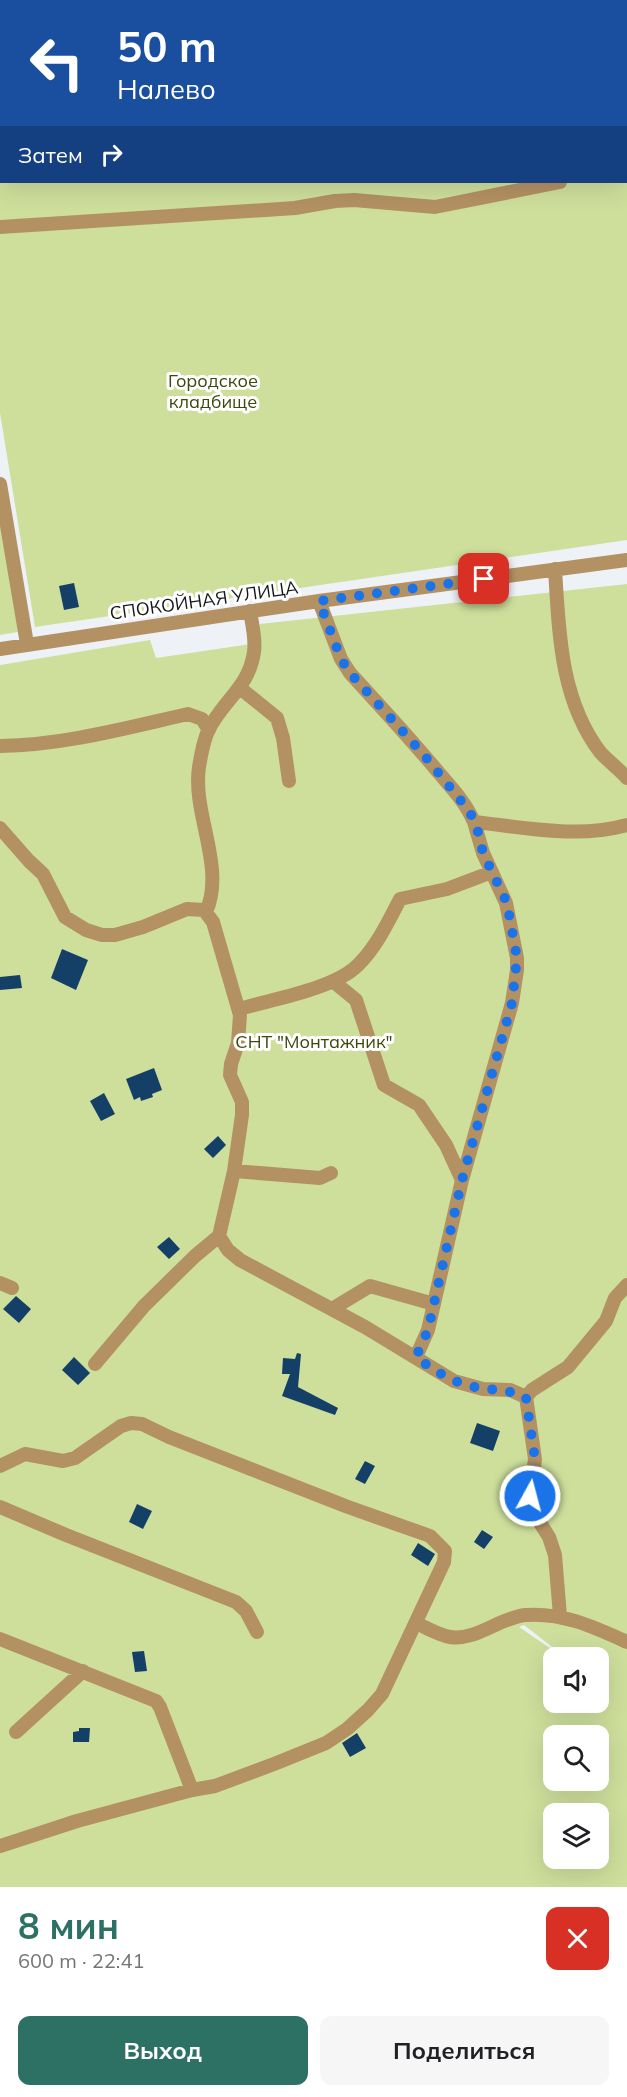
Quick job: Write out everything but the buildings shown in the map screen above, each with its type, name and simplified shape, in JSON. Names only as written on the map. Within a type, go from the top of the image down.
[{"type":"street","points":[[0,227],[295,208],[345,201],[435,207],[555,183]]},
{"type":"street","points":[[0,484],[27,644]]},
{"type":"street","name":"СПОКОЙНАЯ УЛИЦА","points":[[0,649],[319,601],[627,560]]},
{"type":"street","points":[[555,569],[560,642],[563,665],[571,692],[584,726],[601,753],[627,778]]},
{"type":"street","points":[[319,601],[341,659],[350,673],[424,755],[470,812],[480,845],[503,894],[509,913],[517,958],[512,1003],[462,1180],[428,1330],[416,1357]]},
{"type":"street","points":[[206,912],[212,897],[213,879],[198,782],[203,744],[209,730],[246,680],[254,655],[255,640],[250,611]]},
{"type":"street","points":[[240,688],[277,718],[283,738],[289,781]]},
{"type":"street","points":[[0,746],[26,746],[76,740],[188,714],[202,719],[209,730]]},
{"type":"street","points":[[474,822],[555,830],[611,829],[627,825]]},
{"type":"street","points":[[0,828],[28,861],[43,874],[65,917],[86,930],[102,935],[115,935],[143,927],[187,909],[197,908],[206,912],[213,922],[239,1009],[240,1030],[230,1075],[242,1101],[242,1108],[234,1171],[219,1236],[144,1306],[95,1364]]},
{"type":"street","points":[[239,1009],[334,982],[358,966],[380,938],[400,899],[447,889],[492,872]]},
{"type":"street","points":[[334,982],[357,1000],[384,1085],[419,1105],[446,1145],[462,1180]]},
{"type":"street","points":[[234,1171],[320,1178],[331,1173]]},
{"type":"street","points":[[219,1236],[228,1250],[240,1260],[332,1308],[454,1381],[483,1389],[510,1390],[526,1398]]},
{"type":"street","points":[[560,1616],[555,1554],[549,1537],[535,1515],[530,1496],[535,1459],[526,1398],[532,1390],[568,1367],[606,1321],[615,1298],[627,1285]]},
{"type":"street","points":[[332,1308],[370,1286],[434,1304]]},
{"type":"street","points":[[0,1466],[25,1454],[63,1461],[75,1458],[121,1426],[131,1423],[142,1424],[168,1437],[348,1507],[430,1536],[445,1551],[444,1562],[381,1694],[368,1710],[347,1729],[326,1743],[215,1786],[76,1821],[0,1846]]},
{"type":"street","points":[[0,1507],[236,1602],[246,1611],[257,1632]]},
{"type":"street","points":[[416,1623],[442,1635],[462,1637],[522,1616],[560,1616],[627,1642]]},
{"type":"street","points":[[0,1639],[156,1701],[192,1790]]},
{"type":"street","points":[[16,1732],[83,1671]]},
{"type":"green space","name":"Городское кладбище","points":[[0,183],[627,183],[627,540],[35,627],[0,413]]},
{"type":"green space","points":[[0,518],[18,632],[0,635]]},
{"type":"green space","name":"СНТ \"Монтажник\"","points":[[627,584],[627,1887],[0,1887],[0,665],[150,640],[156,658],[258,643],[260,624]]},
{"type":"route","points":[[484,579],[319,601],[341,659],[350,673],[424,755],[470,812],[483,853],[507,903],[517,958],[512,1003],[472,1141],[428,1330],[416,1357],[454,1381],[483,1389],[510,1390],[526,1398],[535,1459],[530,1496]]}]
